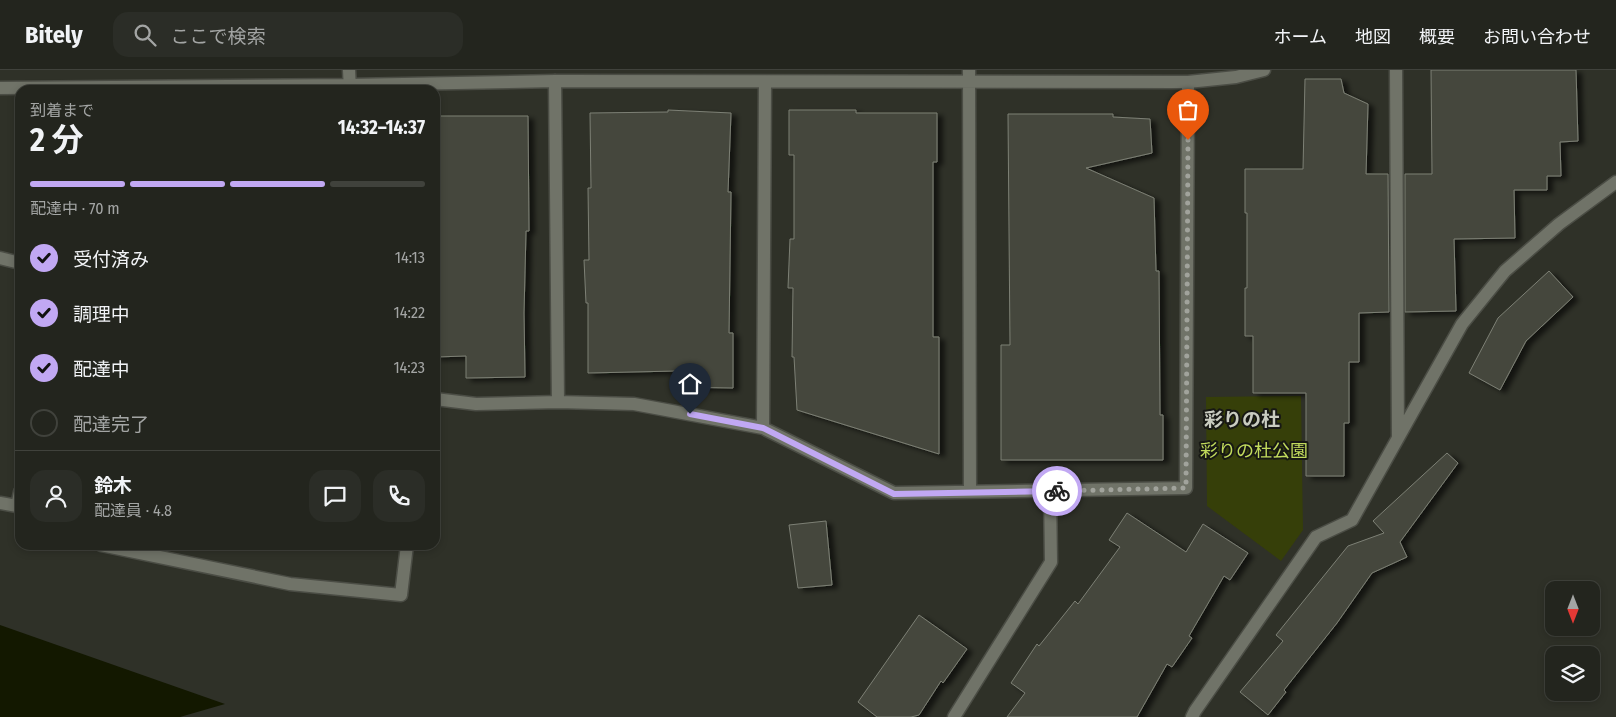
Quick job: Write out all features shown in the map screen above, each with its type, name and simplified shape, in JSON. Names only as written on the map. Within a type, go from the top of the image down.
[{"type":"street","points":[[350,70],[350,85]]},
{"type":"street","points":[[438,85],[555,81],[765,82],[970,75],[1188,82],[1236,78],[1264,70]]},
{"type":"street","points":[[1396,70],[1398,440]]},
{"type":"street","points":[[970,75],[970,492]]},
{"type":"street","points":[[555,81],[558,402]]},
{"type":"street","points":[[763,428],[765,82]]},
{"type":"street","points":[[440,400],[476,404],[558,402],[634,404],[763,428],[894,494],[1186,488],[1188,82]]},
{"type":"street","points":[[0,88],[15,88]]},
{"type":"street","points":[[1192,717],[1316,537],[1352,520],[1462,324],[1505,271],[1559,224],[1616,182]]},
{"type":"street","points":[[0,258],[15,262]]},
{"type":"street","points":[[954,717],[1051,562],[1050,491]]},
{"type":"street","points":[[0,503],[15,507]]},
{"type":"street","points":[[125,550],[290,584],[401,595],[406,550]]},
{"type":"green space","name":"彩りの杜公園","points":[[1301,396],[1303,530],[1281,561],[1207,506],[1206,397]]},
{"type":"shaded area","points":[[0,625],[225,704],[180,717],[0,717]]},
{"type":"building","points":[[1431,70],[1576,70],[1578,141],[1560,142],[1561,176],[1547,176],[1547,190],[1514,190],[1515,238],[1454,239],[1456,311],[1405,312],[1405,174],[1432,174]]},
{"type":"building","points":[[1305,79],[1341,79],[1344,93],[1368,104],[1366,174],[1388,174],[1389,312],[1359,313],[1359,362],[1349,362],[1349,423],[1344,423],[1344,476],[1306,476],[1306,393],[1253,393],[1253,336],[1245,336],[1247,213],[1245,213],[1245,169],[1303,169]]},
{"type":"building","points":[[668,110],[731,113],[728,192],[731,192],[729,333],[733,333],[733,388],[676,387],[676,371],[588,373],[588,303],[586,303],[584,260],[589,260],[588,188],[591,188],[590,113],[668,112]]},
{"type":"building","points":[[789,110],[856,110],[856,113],[937,113],[937,162],[933,162],[933,337],[939,337],[939,454],[797,410],[794,357],[792,357],[793,288],[788,288],[790,239],[794,239],[794,155],[789,155]]},
{"type":"building","points":[[1008,114],[1113,114],[1113,117],[1150,119],[1152,153],[1086,168],[1154,198],[1156,271],[1159,271],[1160,415],[1163,415],[1163,460],[1001,460],[1001,345],[1010,345]]},
{"type":"building","points":[[440,116],[528,116],[529,231],[526,231],[525,377],[466,378],[466,356],[440,357]]},
{"type":"building","points":[[1549,271],[1573,297],[1526,341],[1500,390],[1469,373],[1498,318]]},
{"type":"building","points":[[1447,453],[1458,463],[1400,542],[1407,557],[1372,573],[1337,623],[1284,690],[1286,692],[1268,715],[1240,692],[1283,641],[1276,635],[1348,546],[1384,533],[1373,521]]},
{"type":"building","points":[[1127,513],[1186,552],[1203,524],[1248,553],[1230,580],[1224,576],[1189,636],[1192,638],[1172,667],[1167,664],[1137,717],[1007,717],[1025,693],[1011,683],[1037,644],[1039,646],[1075,601],[1078,604],[1120,547],[1109,540]]},
{"type":"building","points":[[826,521],[832,585],[798,588],[789,525]]},
{"type":"building","points":[[919,615],[967,649],[943,683],[941,681],[919,715],[911,717],[877,717],[858,702]]},
{"type":"way so far","points":[[1057,491],[1186,488],[1188,140]]},
{"type":"district","name":"彩りの杜","points":[[1242,419]]},
{"type":"route","points":[[690,414],[763,428],[894,494],[1057,491]]}]
